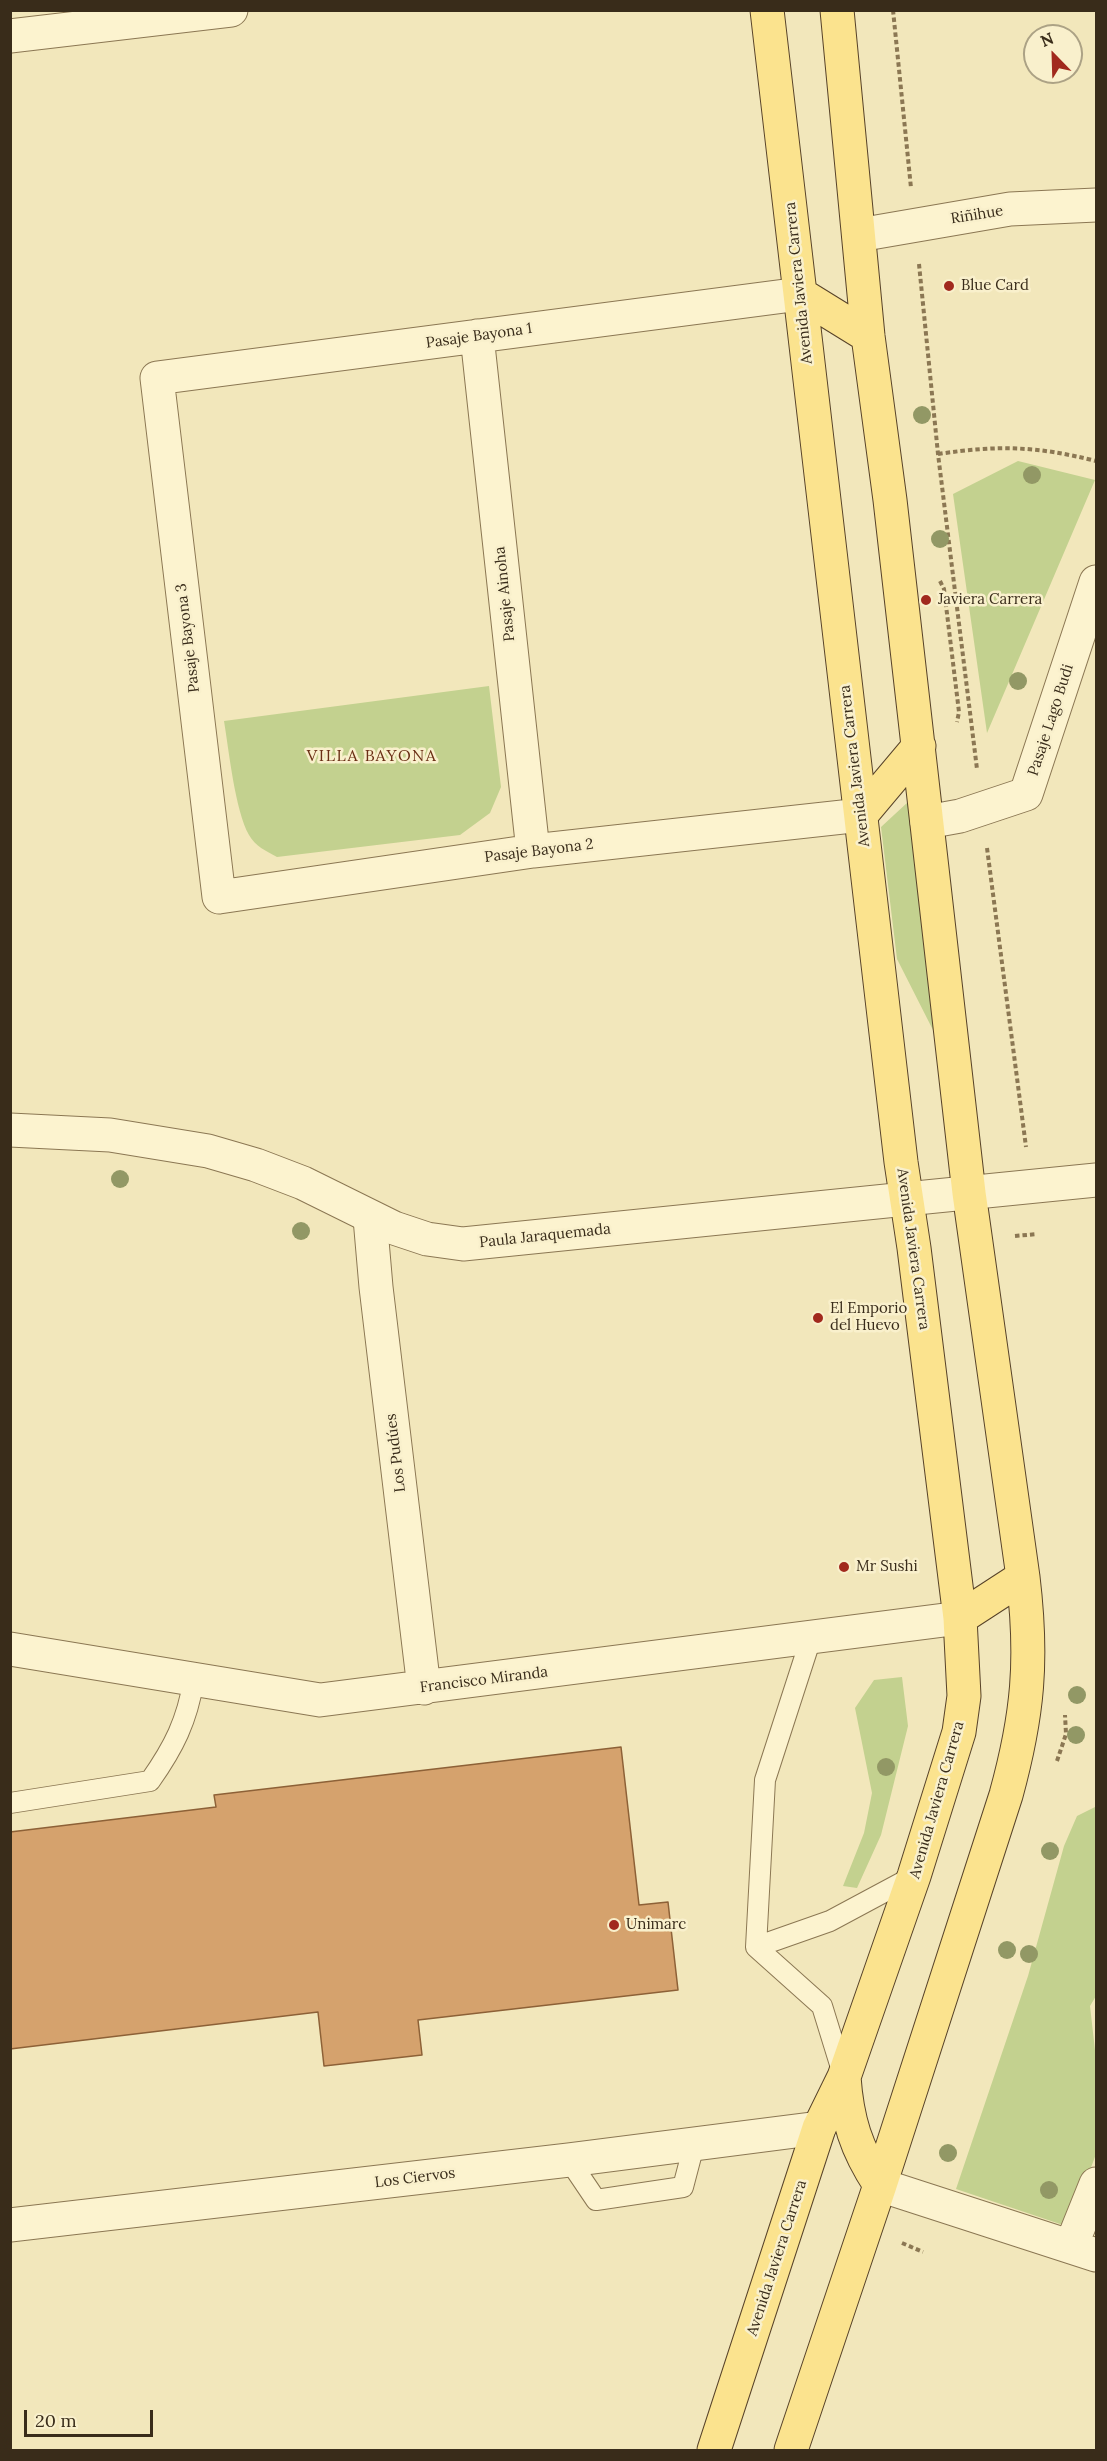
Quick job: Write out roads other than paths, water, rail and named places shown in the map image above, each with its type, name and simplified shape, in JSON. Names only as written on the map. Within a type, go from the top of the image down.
[{"type":"main road","name":"Avenida Javiera Carrera","points":[[714,2451],[819,2128],[843,2077],[914,1876],[959,1732],[964,1696],[960,1618],[906,1199],[767,10]]},
{"type":"main road","points":[[791,2451],[979,1880],[1017,1753],[1026,1711],[1029,1666],[1028,1622],[1023,1577],[969,1193],[919,746],[868,336],[837,10]]},
{"type":"main road","points":[[800,294],[868,336]]},
{"type":"main road","points":[[861,815],[919,746]]},
{"type":"main road","points":[[960,1618],[1023,1577]]},
{"type":"main road","points":[[843,2077],[846,2108],[854,2138],[865,2163],[880,2185]]},
{"type":"street","points":[[10,36],[231,10]]},
{"type":"street","name":"Riñihue","points":[[859,235],[1010,209],[1096,205]]},
{"type":"street","name":"Pasaje Bayona 1","points":[[157,378],[800,294]]},
{"type":"street","name":"Pasaje Ainoha","points":[[477,336],[533,851]]},
{"type":"street","name":"Pasaje Bayona 3","points":[[157,378],[219,897]]},
{"type":"street","name":"Pasaje Lago Budi","points":[[927,822],[982,809],[1026,794],[1096,582]]},
{"type":"street","name":"Pasaje Bayona 2","points":[[219,897],[533,851],[861,815]]},
{"type":"street","name":"Paula Jaraquemada","points":[[10,1130],[110,1135],[208,1151],[256,1165],[303,1183],[394,1228],[427,1239],[463,1244],[1096,1180]]},
{"type":"street","name":"Los Pudúes","points":[[370,1218],[376,1287],[424,1688]]},
{"type":"street","name":"Francisco Miranda","points":[[10,1649],[320,1700],[960,1618]]},
{"type":"street","name":"Los Ciervos","points":[[10,2225],[569,2160],[819,2128]]},
{"type":"street","points":[[880,2185],[1084,2250],[1096,2184]]},
{"type":"lane","points":[[756,1947],[765,1780],[811,1638]]},
{"type":"lane","points":[[10,1803],[150,1781],[170,1753],[181,1730],[190,1705],[194,1679]]},
{"type":"lane","points":[[756,1947],[830,1921],[914,1876]]},
{"type":"lane","points":[[756,1947],[822,2006],[843,2077]]},
{"type":"lane","points":[[569,2160],[596,2200],[683,2187],[694,2145]]},
{"type":"place","name":"Blue Card","points":[[949,286]]},
{"type":"place","name":"Javiera Carrera","points":[[926,600]]},
{"type":"place","name":"El Emporio del Huevo","points":[[818,1318]]},
{"type":"place","name":"Mr Sushi","points":[[844,1567]]},
{"type":"place","name":"Unimarc","points":[[614,1925]]},
{"type":"district","name":"VILLA BAYONA","points":[[372,756]]}]
